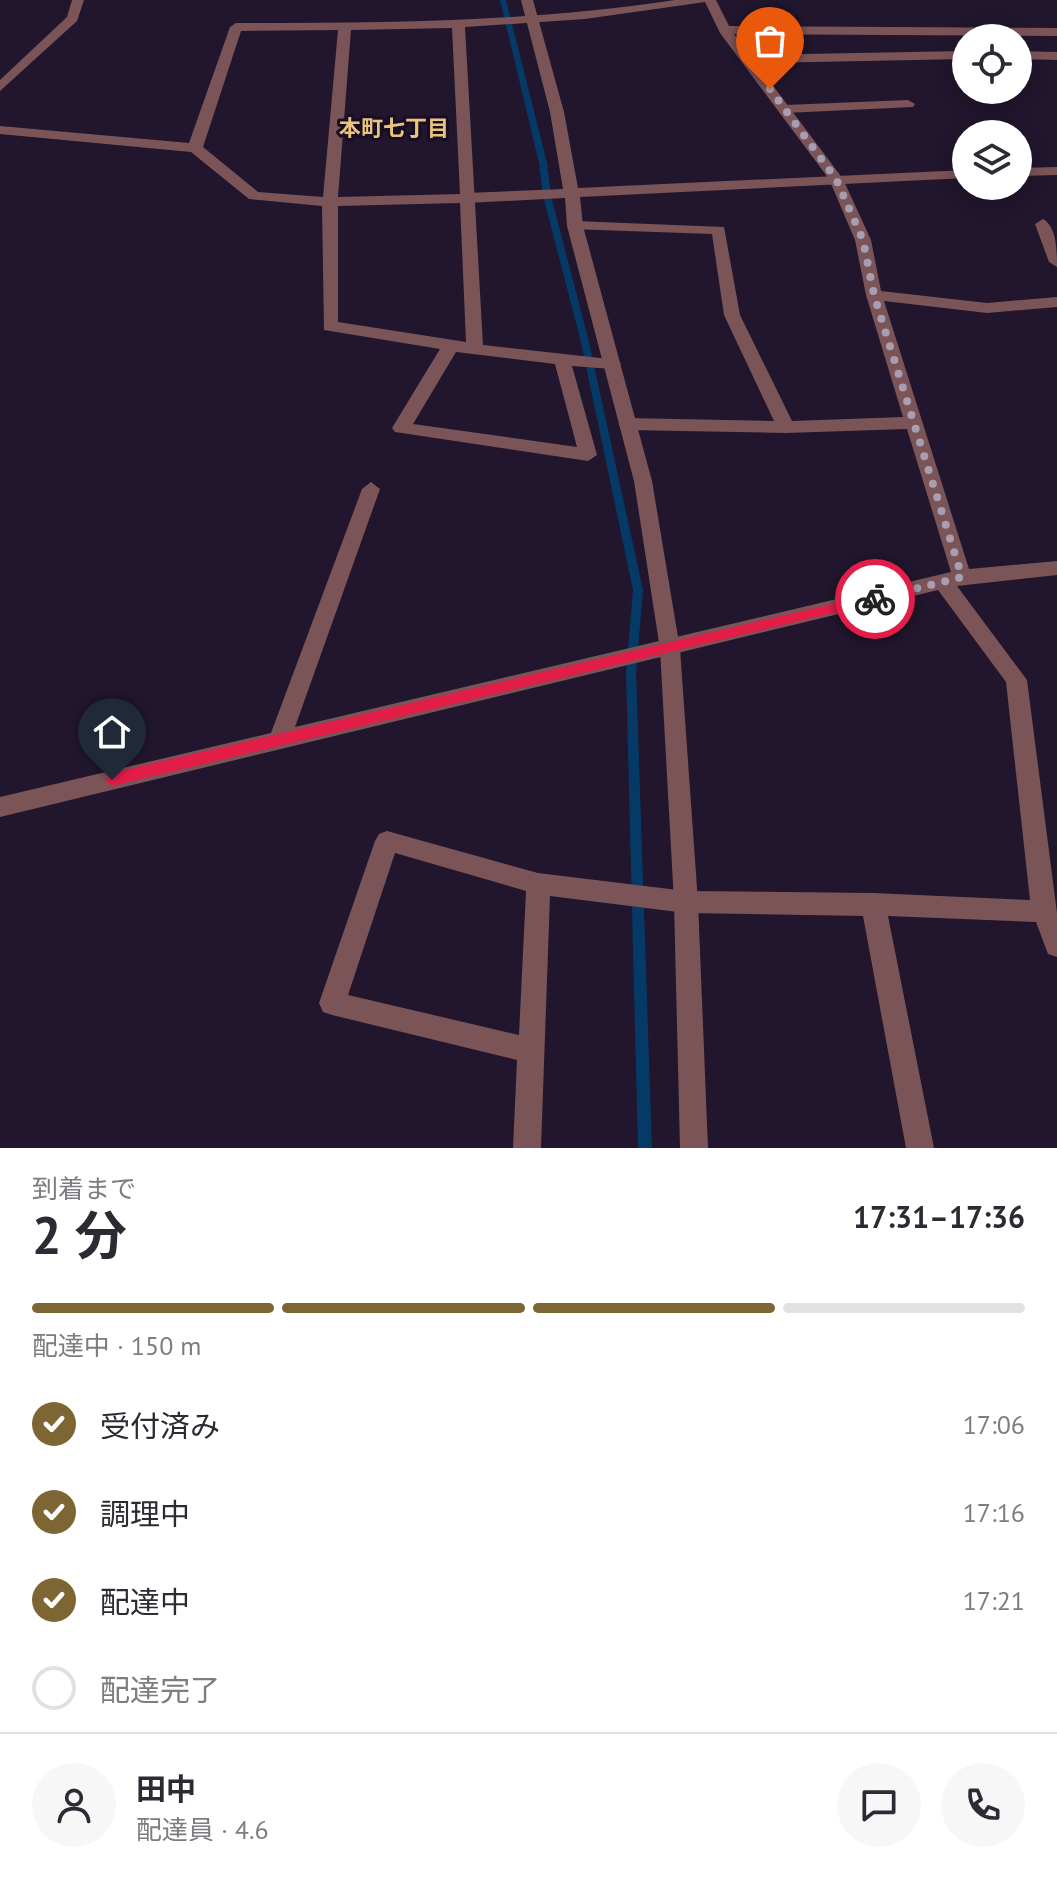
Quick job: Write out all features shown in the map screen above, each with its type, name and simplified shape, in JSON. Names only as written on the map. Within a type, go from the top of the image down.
[{"type":"street","points":[[0,87],[73,18],[78,0]]},
{"type":"street","points":[[195,148],[236,27],[345,27],[458,22],[530,10],[640,10],[700,0]]},
{"type":"street","points":[[710,0],[725,30],[836,179],[863,240],[874,295],[915,423],[952,580],[1016,680],[1048,878],[1044,911],[1057,946]]},
{"type":"street","points":[[530,10],[539,31],[572,191],[575,226],[643,481],[670,649],[686,902],[694,1148]]},
{"type":"street","points":[[458,22],[475,346]]},
{"type":"street","points":[[345,27],[330,202],[330,326],[450,347],[475,346],[612,364]]},
{"type":"street","points":[[725,30],[1057,32]]},
{"type":"street","points":[[748,59],[952,55]]},
{"type":"street","points":[[1032,55],[1057,56]]},
{"type":"street","points":[[785,109],[908,104]]},
{"type":"street","points":[[0,130],[195,148],[254,196],[330,202],[952,175]]},
{"type":"street","points":[[1032,172],[1057,171]]},
{"type":"street","points":[[1043,224],[1057,262]]},
{"type":"street","points":[[575,226],[719,230],[732,315],[786,427]]},
{"type":"street","points":[[874,295],[987,308],[1057,302]]},
{"type":"street","points":[[450,347],[401,428],[588,455],[562,359]]},
{"type":"street","points":[[627,424],[786,427],[915,423]]},
{"type":"street","points":[[280,739],[371,489]]},
{"type":"street","points":[[0,807],[952,580],[1057,568]]},
{"type":"street","points":[[531,1051],[332,1003],[387,841],[538,884],[686,902],[873,904],[1044,911]]},
{"type":"street","points":[[527,1148],[538,884]]},
{"type":"street","points":[[873,904],[920,1148]]},
{"type":"waterway","points":[[503,0],[543,163],[547,196],[584,338],[638,590],[631,672],[645,1148]]},
{"type":"way so far","points":[[770,89],[836,179],[863,240],[874,295],[962,577],[875,599]]},
{"type":"district","name":"本町七丁目","points":[[394,128]]},
{"type":"route","points":[[112,780],[875,599]]}]
